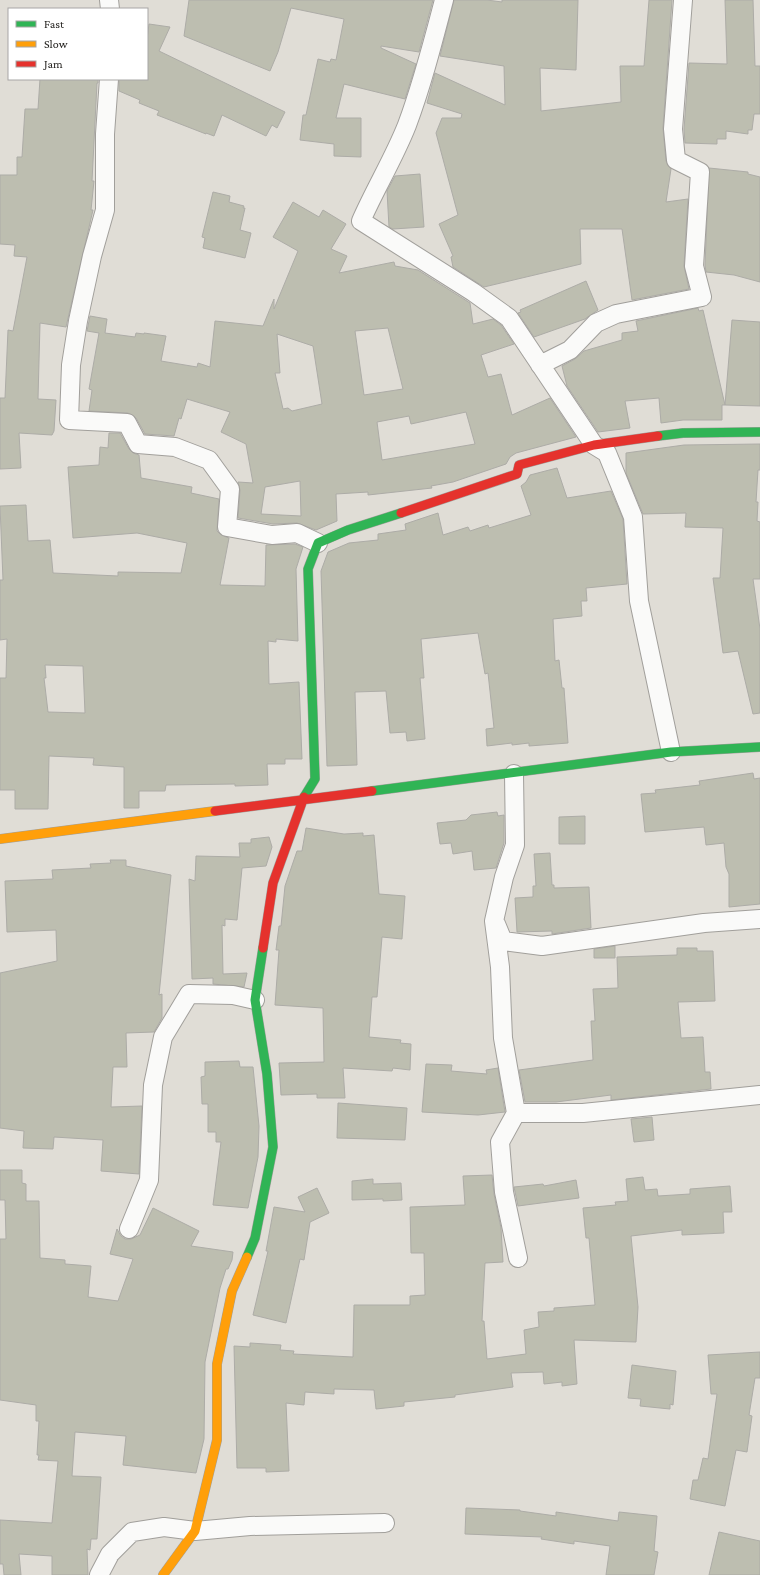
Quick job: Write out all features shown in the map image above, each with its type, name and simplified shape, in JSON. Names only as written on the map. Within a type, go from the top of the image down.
[{"type":"street","points":[[444,0],[432,46],[406,126],[361,221],[474,292],[509,318],[594,445],[606,453],[633,517],[639,601],[671,752]]},
{"type":"street","points":[[540,364],[570,350],[596,323],[616,314],[702,297],[694,266],[700,172],[676,160],[673,129],[683,0]]},
{"type":"street","points":[[108,80],[105,134],[105,210],[92,256],[77,328],[71,365],[69,420],[127,424],[138,444],[176,447],[209,460],[230,489],[227,527],[272,535],[297,533],[318,543]]},
{"type":"street","points":[[163,1575],[195,1531],[217,1440],[217,1364],[232,1291],[255,1238],[273,1147],[267,1074],[255,1000],[273,883],[301,802],[315,779],[308,569],[318,543],[348,530],[517,474],[519,465],[594,445],[683,433],[760,432]]},
{"type":"street","points":[[0,840],[301,802],[671,752],[760,747]]},
{"type":"street","points":[[514,774],[515,846],[504,877],[494,921],[500,967],[503,1038],[516,1113],[500,1142],[504,1192],[518,1258]]},
{"type":"street","points":[[494,921],[503,941],[542,946],[704,924],[760,919]]},
{"type":"street","points":[[129,1229],[149,1180],[153,1085],[162,1037],[189,994],[233,995],[255,1000]]},
{"type":"street","points":[[516,1113],[584,1113],[760,1095]]},
{"type":"street","points":[[99,1575],[110,1554],[132,1532],[164,1527],[195,1531],[250,1526],[385,1523]]},
{"type":"building","points":[[189,0],[433,0],[419,52],[381,46],[381,48],[416,64],[405,99],[344,84],[336,118],[361,118],[361,157],[334,156],[334,144],[300,140],[303,115],[306,115],[318,59],[330,62],[331,59],[336,60],[344,19],[291,8],[278,52],[270,71],[184,36]]},
{"type":"building","points":[[454,0],[487,0],[502,2],[502,0],[578,0],[576,70],[540,68],[541,111],[621,102],[620,66],[644,66],[649,0],[672,0],[663,128],[666,161],[671,169],[666,202],[688,199],[684,266],[689,289],[632,300],[622,229],[580,229],[581,264],[484,287],[453,267],[451,257],[453,256],[439,224],[458,215],[436,133],[442,118],[461,118],[462,114],[427,103],[435,73],[505,105],[504,66],[440,56]]},
{"type":"building","points":[[725,0],[753,0],[755,66],[760,66],[760,114],[754,114],[752,130],[748,130],[748,134],[726,131],[726,139],[717,139],[717,144],[685,143],[684,129],[689,63],[727,64]]},
{"type":"building","points":[[149,24],[170,27],[159,51],[285,112],[277,128],[272,125],[266,136],[222,115],[214,136],[157,115],[159,111],[139,103],[140,100],[119,91],[119,80],[148,80]]},
{"type":"building","points":[[40,80],[98,80],[92,181],[94,181],[91,210],[93,210],[66,327],[40,323],[38,399],[56,400],[54,431],[52,435],[19,433],[21,468],[0,469],[0,398],[5,398],[8,330],[13,331],[27,257],[14,256],[15,245],[0,244],[0,175],[17,175],[17,157],[22,157],[25,109],[38,109]]},
{"type":"building","points":[[709,168],[748,172],[748,174],[760,177],[760,282],[734,275],[706,272],[705,265]]},
{"type":"building","points":[[420,174],[424,227],[393,229],[389,227],[387,191],[395,176]]},
{"type":"building","points":[[213,192],[230,196],[229,202],[244,206],[243,208],[245,208],[240,230],[251,233],[245,258],[203,248],[205,238],[202,237]]},
{"type":"building","points":[[293,202],[319,217],[323,210],[346,224],[331,249],[347,256],[339,273],[394,262],[395,266],[418,270],[470,303],[473,324],[493,319],[501,325],[514,344],[481,355],[488,377],[501,374],[512,415],[550,398],[576,437],[516,453],[510,457],[506,464],[453,482],[431,486],[432,488],[368,495],[368,492],[336,494],[337,521],[316,530],[297,523],[273,524],[238,518],[240,490],[238,482],[253,483],[246,444],[221,432],[230,412],[187,399],[181,419],[179,418],[174,436],[145,434],[136,418],[128,413],[89,411],[92,390],[89,389],[99,333],[87,331],[90,316],[107,319],[105,333],[135,337],[136,333],[166,336],[161,361],[197,367],[198,363],[210,367],[215,321],[263,326],[274,299],[274,309],[298,251],[273,237]],"holes":[[[388,328],[403,389],[364,395],[355,331]],[[277,334],[313,346],[322,404],[292,411],[288,408],[283,409],[275,373],[280,373]],[[466,412],[475,444],[382,460],[377,422],[409,416],[411,424]],[[300,481],[301,516],[261,514],[265,487]]]},
{"type":"building","points":[[586,281],[598,310],[585,319],[534,337],[518,313],[521,312],[520,310]]},
{"type":"building","points":[[698,308],[699,311],[703,310],[725,405],[722,405],[722,420],[683,420],[661,423],[659,398],[625,401],[630,428],[598,432],[567,386],[562,366],[575,359],[584,351],[622,340],[622,333],[638,331],[636,321]]},
{"type":"building","points":[[732,320],[760,322],[760,406],[725,405]]},
{"type":"building","points":[[109,433],[120,433],[129,449],[133,453],[139,455],[141,478],[192,487],[191,493],[219,499],[217,531],[221,535],[229,538],[220,585],[265,586],[266,545],[295,544],[303,547],[296,569],[298,641],[276,639],[276,642],[268,641],[269,684],[299,682],[302,759],[285,759],[285,764],[267,764],[268,785],[166,785],[165,791],[139,791],[139,808],[124,808],[124,767],[93,765],[94,758],[49,756],[48,809],[15,809],[15,790],[0,790],[0,678],[6,678],[7,639],[0,640],[0,580],[3,580],[0,506],[26,505],[28,541],[50,540],[53,573],[118,576],[118,572],[181,573],[187,543],[137,533],[73,538],[68,467],[99,465],[100,447],[108,448]],"holes":[[[45,665],[83,666],[85,713],[48,712],[44,678],[46,678]]]},
{"type":"building","points":[[760,444],[760,470],[758,470],[756,502],[758,502],[757,521],[760,522],[760,579],[753,579],[760,629],[760,713],[753,714],[738,651],[723,653],[713,578],[720,578],[723,528],[685,527],[686,513],[643,514],[626,473],[626,453],[684,445]]},
{"type":"building","points":[[557,468],[567,498],[611,491],[623,519],[627,584],[586,588],[587,601],[581,601],[582,616],[553,619],[555,661],[559,660],[562,688],[564,688],[568,743],[529,746],[529,743],[512,745],[512,743],[487,746],[486,729],[494,728],[488,673],[485,674],[478,633],[421,639],[424,678],[420,678],[425,739],[407,741],[406,732],[390,733],[386,691],[355,692],[357,765],[327,766],[321,571],[328,552],[349,543],[378,540],[378,534],[406,530],[405,524],[438,513],[443,535],[468,527],[470,531],[488,525],[489,528],[531,515],[521,486],[526,482],[530,475]]},
{"type":"building","points":[[753,773],[754,779],[760,778],[760,904],[729,907],[729,874],[726,867],[724,843],[706,845],[704,827],[645,832],[641,794],[656,793],[655,790],[700,785],[699,781]]},
{"type":"building","points":[[497,812],[498,816],[504,815],[504,843],[496,868],[474,870],[472,851],[453,854],[451,843],[440,844],[437,823],[466,820],[471,815]]},
{"type":"building","points":[[585,816],[585,844],[559,844],[559,817]]},
{"type":"building","points":[[306,828],[344,834],[363,833],[363,836],[374,835],[379,894],[405,896],[402,939],[382,937],[377,997],[372,997],[369,1037],[401,1040],[400,1043],[411,1044],[410,1070],[393,1068],[392,1071],[343,1068],[345,1098],[317,1098],[317,1094],[281,1095],[279,1063],[324,1062],[323,1008],[275,1005],[279,950],[276,950],[279,926],[281,926],[285,886],[297,851],[302,851]]},
{"type":"building","points":[[269,837],[272,847],[266,866],[242,868],[237,920],[225,919],[225,926],[222,925],[223,974],[247,973],[244,987],[213,984],[213,978],[192,979],[189,879],[195,881],[196,856],[240,857],[239,843],[251,843],[251,839]]},
{"type":"building","points":[[550,853],[552,885],[554,885],[554,888],[589,887],[591,928],[552,934],[552,931],[517,932],[515,898],[533,897],[533,886],[536,886],[534,854]]},
{"type":"building","points":[[110,860],[126,860],[126,866],[171,875],[159,995],[162,994],[162,1018],[154,1032],[126,1033],[127,1067],[113,1067],[111,1107],[142,1106],[139,1174],[101,1171],[103,1140],[54,1137],[53,1149],[23,1148],[24,1131],[0,1128],[0,973],[57,961],[56,930],[7,932],[5,881],[53,879],[52,870],[91,868],[90,864],[111,863]]},
{"type":"building","points":[[615,946],[615,958],[594,958],[594,949]]},
{"type":"building","points":[[677,948],[697,948],[697,951],[713,951],[715,1001],[678,1002],[681,1038],[703,1037],[705,1072],[710,1072],[711,1089],[611,1100],[611,1095],[556,1102],[525,1102],[519,1070],[593,1060],[591,1021],[595,1021],[593,989],[618,988],[617,957],[677,955]]},
{"type":"building","points":[[239,1061],[240,1067],[253,1067],[259,1126],[258,1157],[248,1208],[213,1205],[221,1142],[216,1142],[216,1132],[208,1132],[208,1104],[202,1104],[201,1077],[205,1076],[205,1062]]},
{"type":"building","points":[[426,1064],[452,1065],[451,1071],[487,1074],[486,1070],[498,1068],[505,1112],[478,1115],[422,1112]]},
{"type":"building","points":[[338,1103],[407,1108],[405,1140],[337,1138]]},
{"type":"building","points":[[652,1117],[654,1140],[634,1142],[631,1119]]},
{"type":"building","points":[[0,1170],[22,1170],[22,1183],[26,1184],[26,1201],[39,1201],[40,1258],[65,1260],[65,1264],[91,1266],[88,1297],[118,1301],[133,1259],[110,1254],[117,1229],[121,1236],[125,1239],[131,1239],[140,1235],[153,1208],[199,1231],[191,1246],[233,1252],[232,1260],[228,1269],[226,1269],[220,1288],[205,1362],[204,1439],[196,1473],[123,1465],[126,1436],[75,1432],[72,1476],[101,1477],[97,1539],[91,1539],[90,1550],[87,1549],[88,1575],[52,1575],[52,1556],[19,1554],[21,1575],[4,1575],[3,1564],[0,1564],[0,1520],[52,1523],[58,1461],[38,1460],[39,1421],[36,1421],[36,1405],[0,1400],[0,1239],[6,1239],[5,1200],[0,1200]]},
{"type":"building","points":[[492,1175],[494,1194],[501,1228],[503,1262],[485,1263],[482,1321],[484,1321],[487,1359],[526,1354],[524,1330],[539,1327],[538,1312],[554,1311],[554,1308],[595,1305],[589,1238],[586,1238],[583,1208],[616,1205],[615,1202],[628,1201],[626,1179],[643,1177],[645,1190],[657,1189],[658,1196],[690,1194],[690,1189],[730,1186],[732,1212],[723,1212],[724,1233],[682,1235],[682,1230],[631,1236],[638,1307],[636,1342],[574,1340],[577,1384],[562,1386],[562,1382],[544,1384],[543,1372],[511,1373],[513,1387],[455,1395],[455,1397],[404,1402],[404,1406],[376,1409],[374,1390],[334,1389],[334,1394],[305,1392],[304,1405],[286,1403],[289,1471],[266,1472],[266,1468],[237,1468],[234,1346],[250,1347],[250,1343],[281,1345],[280,1350],[294,1351],[293,1354],[353,1357],[354,1305],[410,1305],[410,1296],[425,1295],[424,1253],[411,1253],[410,1207],[465,1205],[463,1176]]},
{"type":"building","points":[[373,1179],[373,1184],[401,1183],[402,1200],[352,1200],[352,1181]]},
{"type":"building","points":[[576,1180],[579,1198],[518,1206],[514,1187],[543,1184],[544,1186]]},
{"type":"building","points":[[317,1188],[329,1213],[310,1222],[304,1260],[300,1259],[286,1323],[253,1315],[268,1251],[266,1251],[274,1207],[305,1212],[298,1197]]},
{"type":"building","points":[[760,1352],[760,1378],[755,1378],[749,1415],[752,1416],[747,1452],[736,1450],[725,1506],[690,1499],[693,1480],[698,1480],[703,1458],[708,1459],[717,1394],[711,1394],[708,1355]]},
{"type":"building","points":[[632,1365],[676,1371],[673,1405],[670,1404],[670,1409],[640,1406],[641,1399],[628,1398]]},
{"type":"building","points":[[466,1508],[520,1510],[556,1516],[556,1512],[618,1521],[619,1512],[657,1516],[654,1551],[658,1552],[654,1575],[606,1575],[610,1546],[574,1541],[574,1544],[541,1539],[542,1537],[465,1534]]},
{"type":"building","points":[[719,1532],[760,1541],[760,1575],[709,1575]]},
{"type":"traffic: fast","points":[[658,436],[683,433],[760,432]]},
{"type":"traffic: fast","points":[[304,797],[315,779],[308,569],[318,543],[348,530],[401,513]]},
{"type":"traffic: fast","points":[[372,791],[671,752],[760,747]]},
{"type":"traffic: fast","points":[[247,1257],[255,1238],[273,1147],[267,1074],[255,1000],[263,948]]},
{"type":"traffic: slow","points":[[0,839],[215,811]]},
{"type":"traffic: slow","points":[[163,1575],[195,1531],[217,1440],[217,1364],[232,1291],[247,1257]]},
{"type":"traffic: jam","points":[[401,513],[517,474],[519,465],[594,445],[658,436]]},
{"type":"traffic: jam","points":[[215,811],[372,791]]},
{"type":"traffic: jam","points":[[263,948],[273,883],[304,797]]}]
